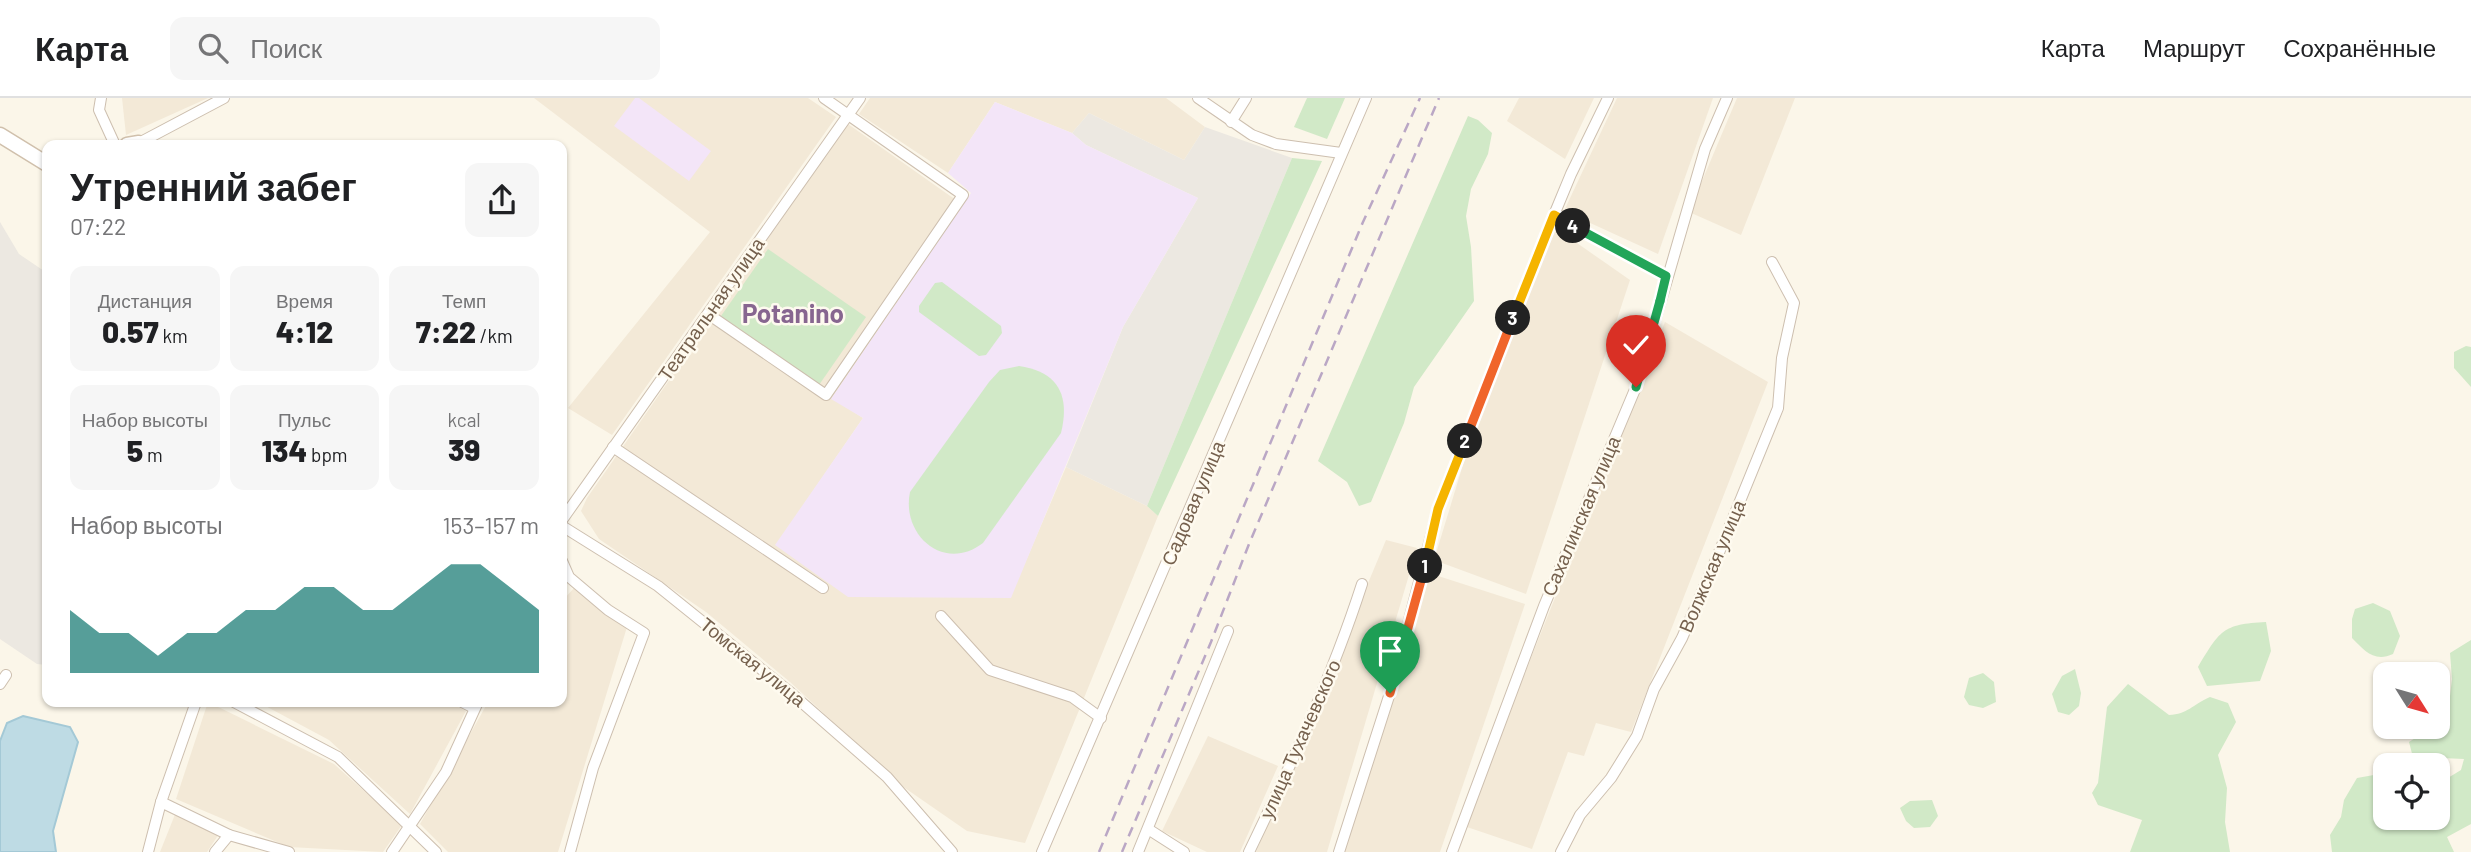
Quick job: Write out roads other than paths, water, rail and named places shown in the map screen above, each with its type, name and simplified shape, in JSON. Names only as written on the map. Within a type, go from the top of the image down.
[{"type":"street","points":[[101,98],[99,110],[113,140]]},
{"type":"street","points":[[145,140],[224,98]]},
{"type":"street","points":[[708,314],[826,395],[963,195],[824,98]]},
{"type":"street","name":"Театральная улица","points":[[567,513],[860,98]]},
{"type":"street","points":[[1198,98],[1252,135],[1276,144],[1341,153]]},
{"type":"street","points":[[1231,122],[1247,98]]},
{"type":"street","name":"Садовая улица","points":[[1042,852],[1366,98]]},
{"type":"street","points":[[1339,852],[1390,693],[1438,509],[1554,215],[1608,98]]},
{"type":"street","name":"Сахалинская улица","points":[[1452,852],[1544,606],[1636,387],[1705,149],[1727,98]]},
{"type":"street","points":[[0,135],[42,161]]},
{"type":"street","points":[[1554,215],[1666,276]]},
{"type":"street","name":"Волжская улица","points":[[1561,852],[1580,815],[1611,778],[1637,736],[1654,689],[1682,638],[1778,408],[1782,358],[1794,303],[1772,261]]},
{"type":"street","points":[[613,447],[823,588]]},
{"type":"street","name":"Томская улица","points":[[567,529],[648,579],[732,643],[844,737],[887,777],[953,852]]},
{"type":"street","points":[[567,582],[644,633],[593,768],[570,852]]},
{"type":"street","name":"улица Тухачевского","points":[[1249,852],[1292,763],[1331,672],[1362,584]]},
{"type":"street","points":[[941,617],[990,670],[1072,697],[1101,718]]},
{"type":"street","points":[[1138,852],[1228,631]]},
{"type":"street","points":[[148,852],[161,802],[194,707]]},
{"type":"street","points":[[243,707],[338,757],[436,852]]},
{"type":"street","points":[[392,852],[446,772],[475,707]]},
{"type":"street","points":[[161,802],[229,835],[289,852]]},
{"type":"street","points":[[1148,829],[1184,852]]},
{"type":"street","points":[[215,852],[229,835]]},
{"type":"water","points":[[23,716],[70,727],[78,742],[53,831],[56,852],[0,852],[0,741],[7,723]]},
{"type":"railway","points":[[1099,852],[1363,222],[1420,98]]},
{"type":"railway","points":[[1122,852],[1211,642],[1249,544],[1439,98]]},
{"type":"district","name":"Potanino","points":[[793,314]]}]
